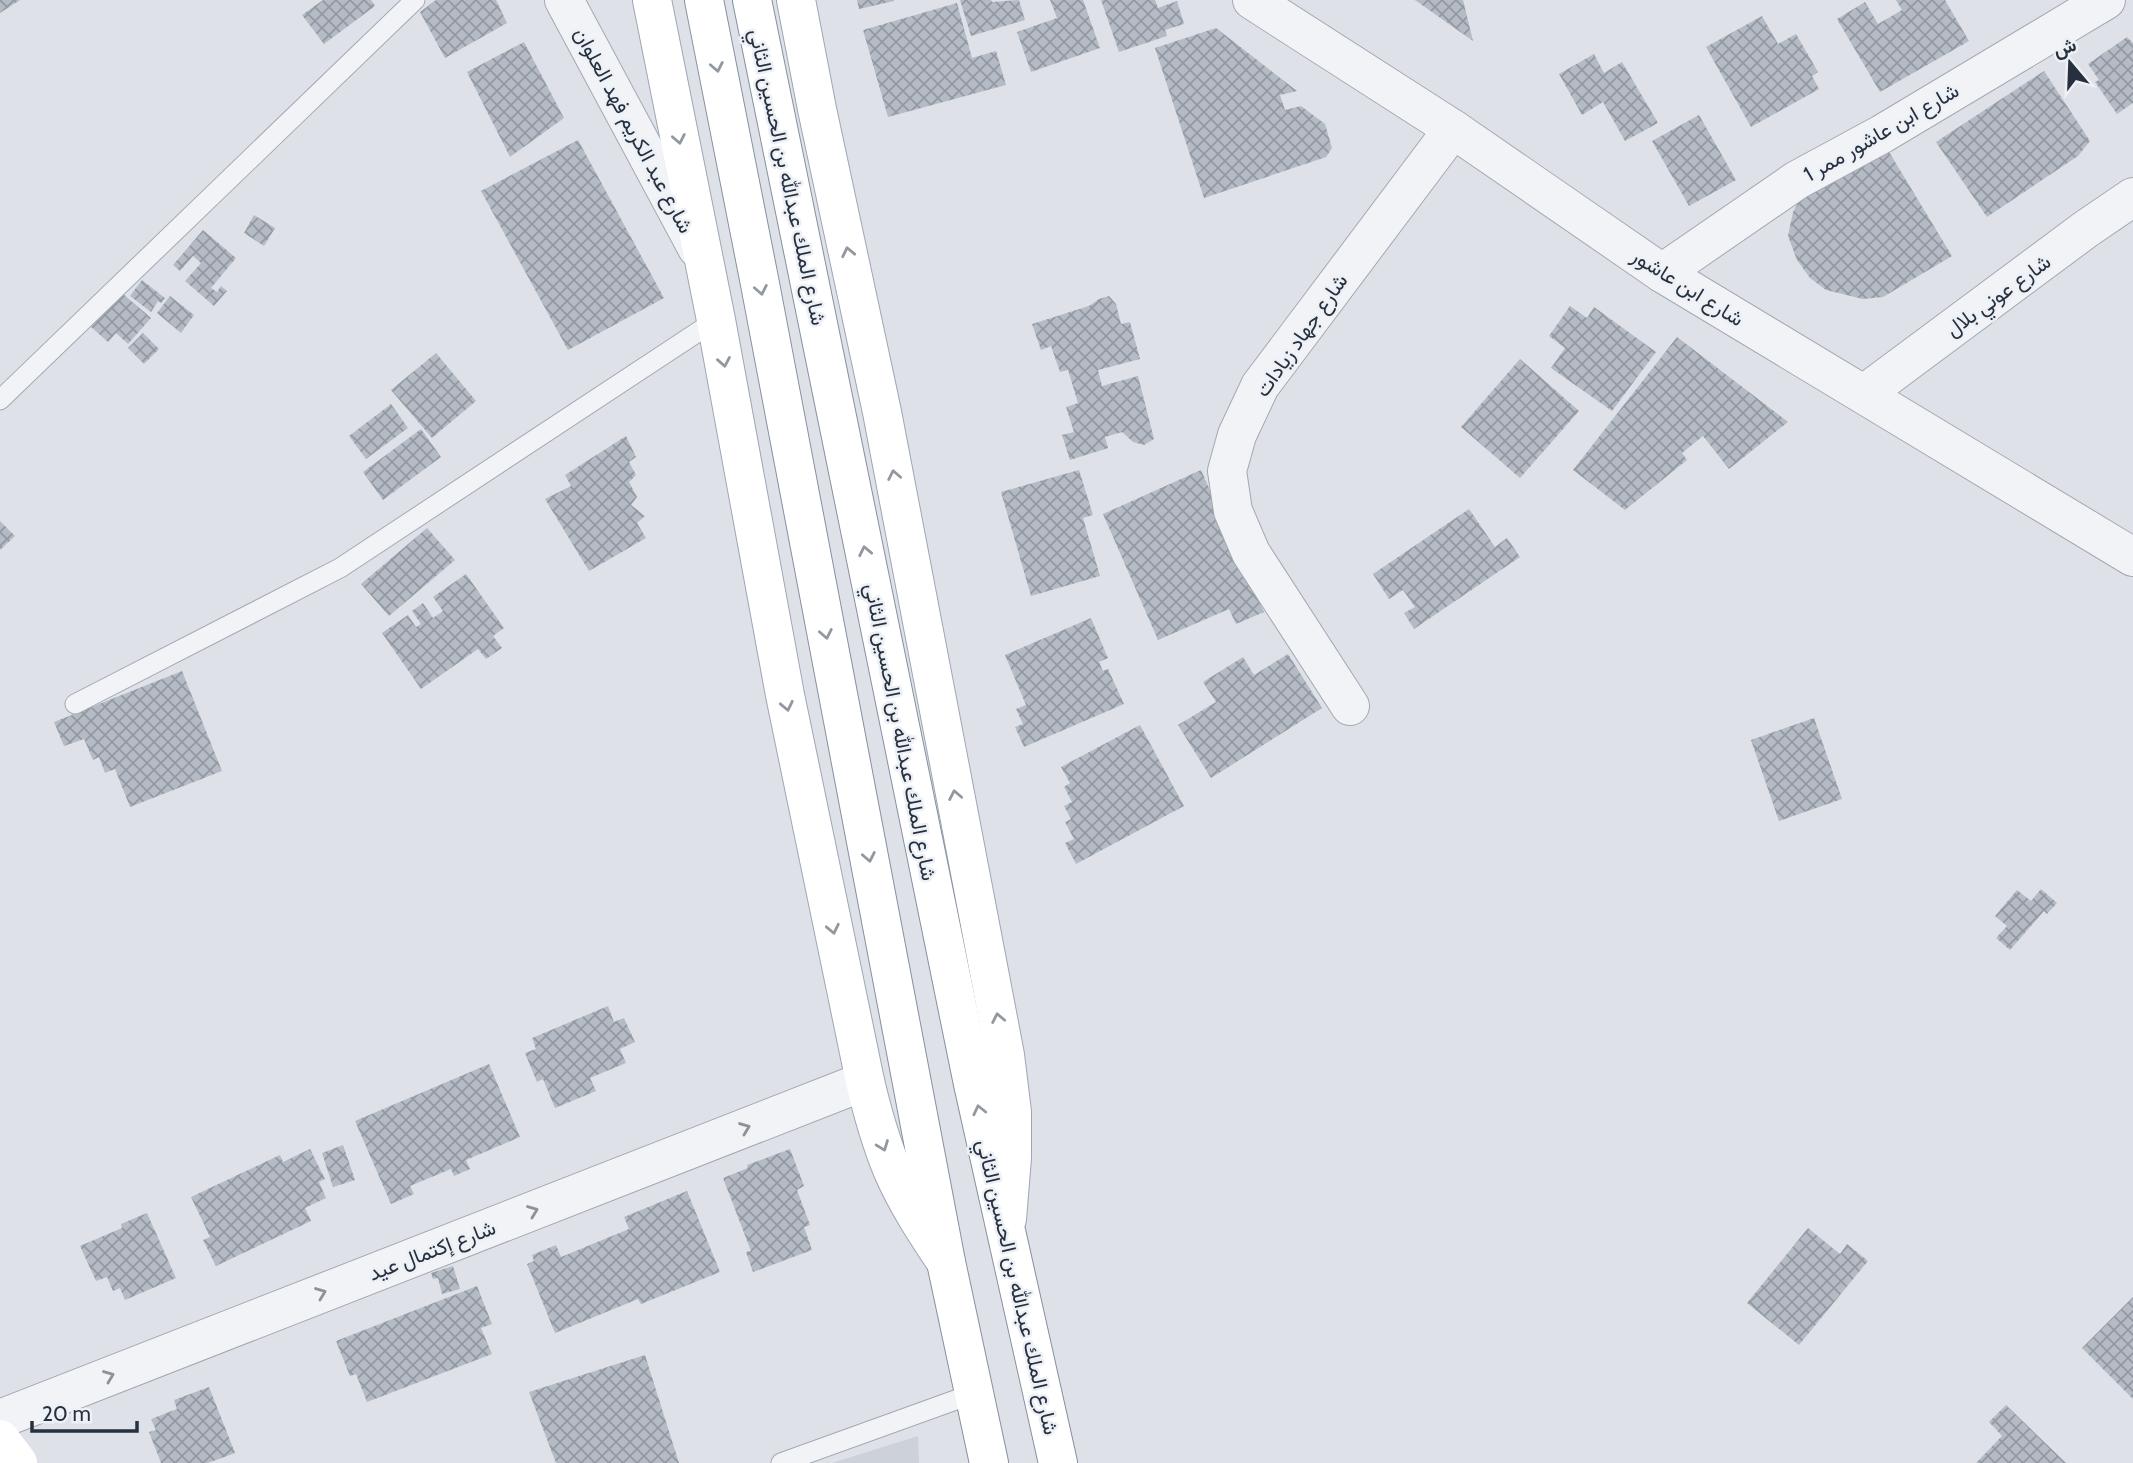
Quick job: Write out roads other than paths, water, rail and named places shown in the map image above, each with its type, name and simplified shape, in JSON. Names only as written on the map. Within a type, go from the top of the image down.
[{"type":"main road","points":[[652,0],[716,320],[785,695],[864,1081],[892,1169],[910,1206],[946,1262]]},
{"type":"main road","points":[[704,0],[978,1427],[989,1463]]},
{"type":"main road","name":"شارع الملك عبدالله بن الحسين الثاني","points":[[752,0],[973,1084],[1058,1463]]},
{"type":"main road","points":[[796,0],[882,412],[1005,1055],[1012,1112],[1012,1158],[1006,1232]]},
{"type":"main road","points":[[0,1439],[18,1463]]},
{"type":"street","name":"شارع عبد الكريم فهد العلوان","points":[[564,0],[704,261]]},
{"type":"street","name":"شارع ابن عاشور","points":[[1252,0],[1452,129],[1662,273],[2133,557]]},
{"type":"street","name":"شارع ابن عاشور ممر 1","points":[[1662,273],[1797,180],[1882,134],[2106,0]]},
{"type":"street","name":"شارع جهاد زيادات","points":[[1350,706],[1251,553],[1233,511],[1227,471],[1237,435],[1260,386],[1452,129]]},
{"type":"street","name":"شارع عوني بلال","points":[[1864,394],[2133,197]]},
{"type":"street","name":"شارع إكتمال عيد","points":[[0,1419],[864,1081]]},
{"type":"lane","points":[[0,400],[415,0]]},
{"type":"lane","points":[[75,704],[340,568],[716,320]]},
{"type":"lane","points":[[781,1463],[978,1427]]}]
